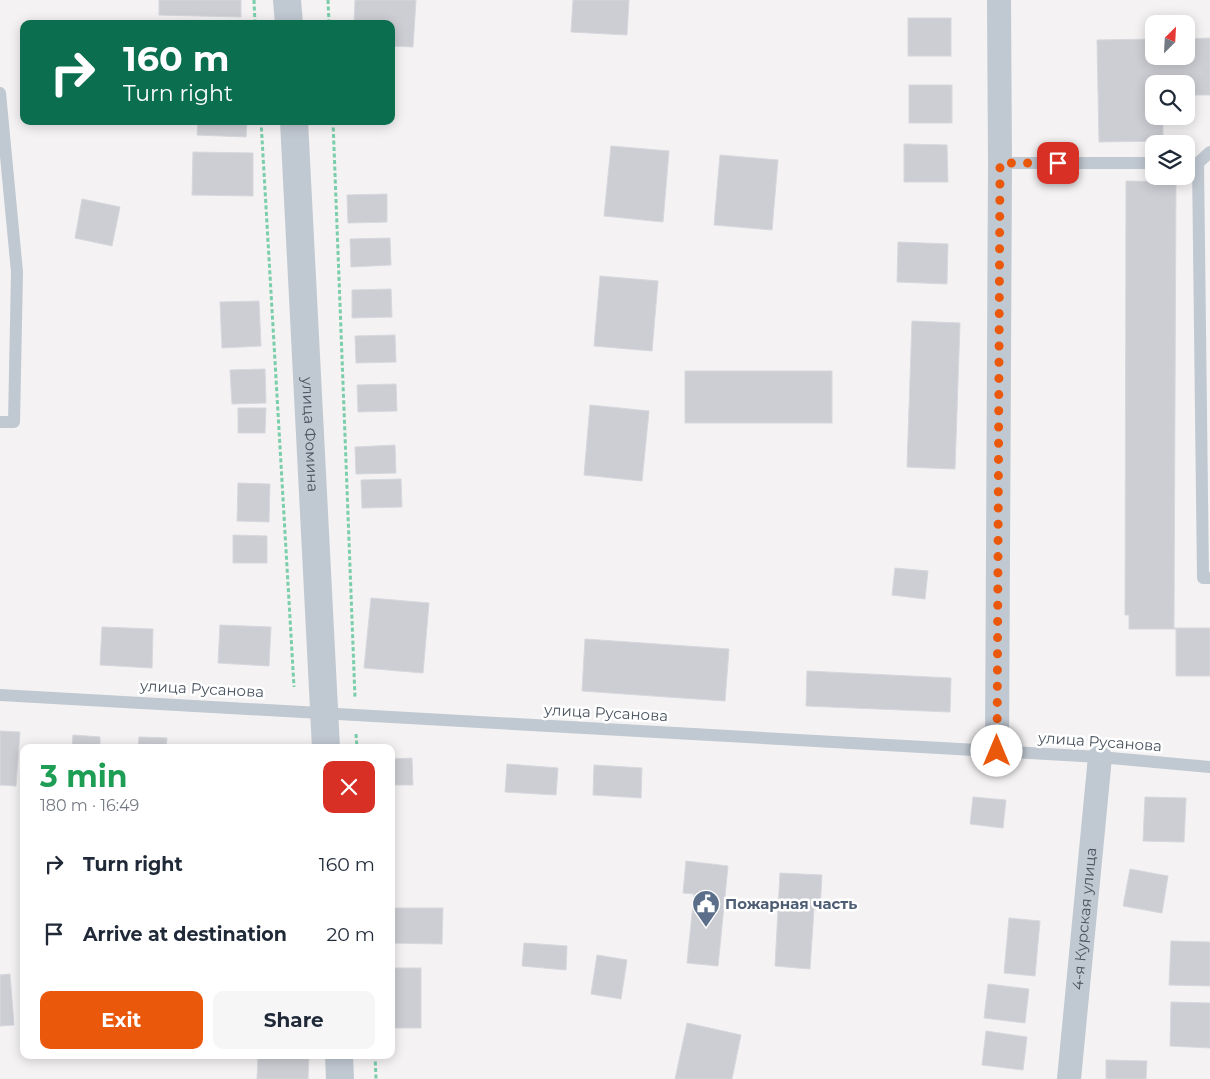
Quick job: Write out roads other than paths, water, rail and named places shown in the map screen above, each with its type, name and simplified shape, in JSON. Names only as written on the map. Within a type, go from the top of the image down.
[{"type":"street","points":[[288,0],[289,20]]},
{"type":"street","points":[[997,751],[999,0]]},
{"type":"street","name":"улица Фомина","points":[[294,125],[326,744]]},
{"type":"street","name":"4-я Курская улица","points":[[1069,1079],[1100,757]]},
{"type":"street","points":[[339,1059],[340,1079]]},
{"type":"lane","points":[[0,93],[17,272],[14,422],[0,422]]},
{"type":"lane","points":[[1195,160],[1210,152]]},
{"type":"lane","points":[[1000,163],[1145,163]]},
{"type":"lane","points":[[1193,185],[1203,578],[1210,578]]},
{"type":"lane","name":"улица Русанова","points":[[0,695],[1100,757],[1210,767]]},
{"type":"place","name":"Пожарная часть","points":[[706,928]]}]
